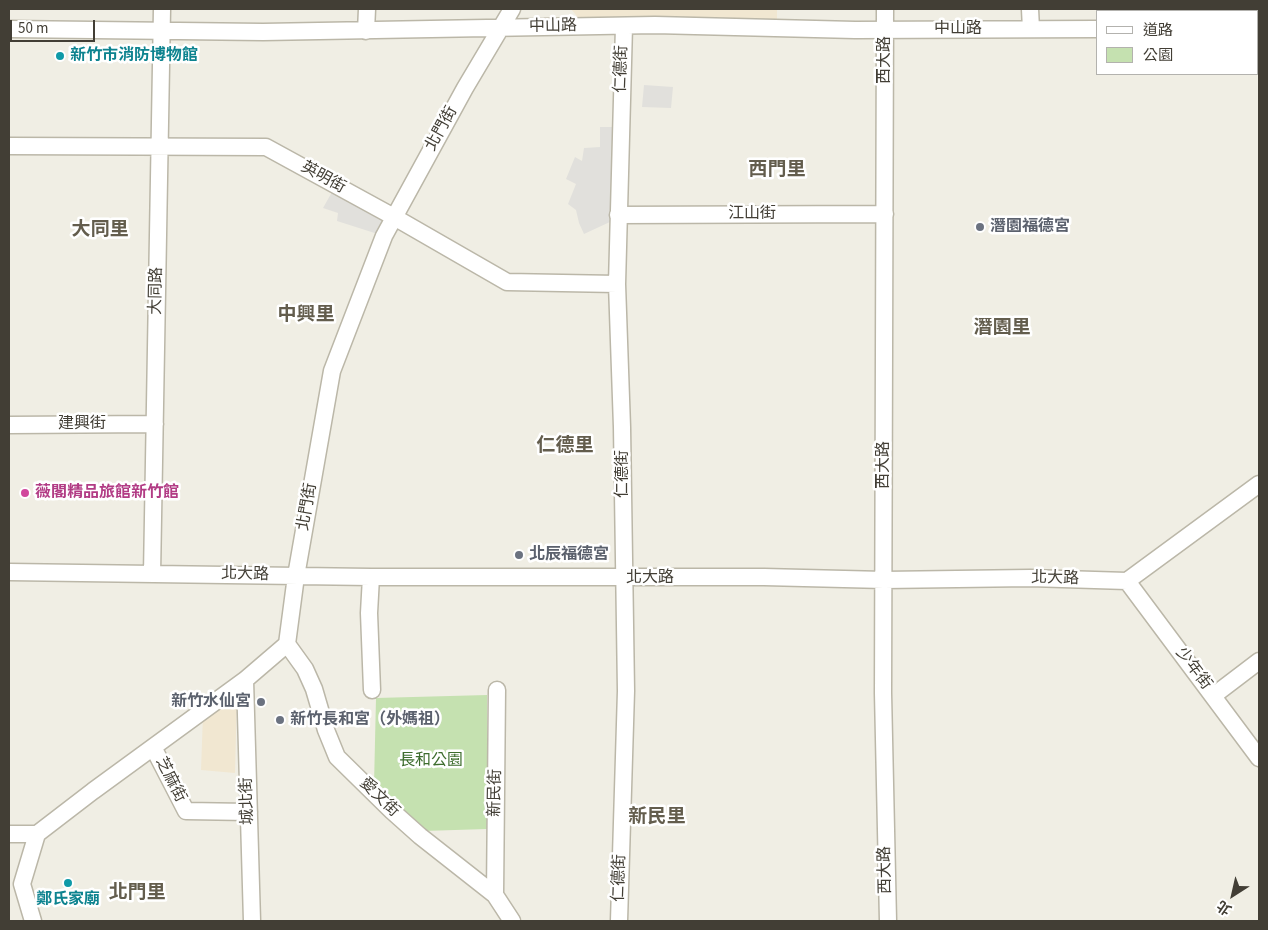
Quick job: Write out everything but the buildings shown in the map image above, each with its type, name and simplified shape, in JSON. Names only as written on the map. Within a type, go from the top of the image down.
[{"type":"street","name":"大同路","points":[[152,574],[162,9]]},
{"type":"street","points":[[366,30],[367,9]]},
{"type":"street","name":"北門街","points":[[287,644],[296,576],[332,371],[384,236],[465,88],[512,9]]},
{"type":"street","name":"西大路","points":[[884,9],[883,693],[888,921]]},
{"type":"street","points":[[1030,9],[1031,29]]},
{"type":"street","name":"中山路","points":[[9,29],[263,32],[665,25],[885,29],[1096,29]]},
{"type":"street","name":"仁德街","points":[[619,921],[626,691],[622,427],[617,284],[624,26]]},
{"type":"street","name":"英明街","points":[[9,146],[266,147],[507,282],[617,284]]},
{"type":"street","name":"江山街","points":[[618,215],[885,214]]},
{"type":"street","name":"建興街","points":[[9,424],[155,424]]},
{"type":"street","points":[[1127,581],[1259,484]]},
{"type":"street","name":"北大路","points":[[9,572],[370,578],[764,577],[884,580],[1030,578],[1127,581]]},
{"type":"street","points":[[370,578],[369,613],[372,690]]},
{"type":"street","name":"少年街","points":[[1127,581],[1259,758]]},
{"type":"street","points":[[33,921],[22,884],[37,834],[245,680],[287,644]]},
{"type":"street","name":"愛文街","points":[[287,644],[305,669],[314,689],[326,730],[337,757],[392,812],[495,895],[512,921]]},
{"type":"street","points":[[1213,696],[1259,662]]},
{"type":"street","name":"城北街","points":[[245,680],[252,921]]},
{"type":"street","name":"新民街","points":[[495,895],[496,690]]},
{"type":"street","name":"芝麻街","points":[[153,747],[186,811],[249,812]]},
{"type":"street","points":[[9,834],[37,834]]},
{"type":"shaded area","points":[[571,9],[777,9],[777,20],[585,26]]},
{"type":"shaded area","points":[[644,85],[673,87],[671,108],[642,107]]},
{"type":"shaded area","points":[[600,127],[613,127],[612,221],[584,234],[576,210],[568,204],[576,184],[566,179],[575,157],[582,161],[584,148],[600,147]]},
{"type":"shaded area","points":[[336,185],[394,217],[384,236],[337,221],[338,213],[323,208]]},
{"type":"shaded area","points":[[237,694],[235,773],[201,770],[203,715]]},
{"type":"green space","name":"長和公園","points":[[487,695],[487,829],[423,831],[374,785],[376,698]]},
{"type":"place","name":"新竹市消防博物館","points":[[60,56]]},
{"type":"place","name":"潛園福德宮","points":[[980,227]]},
{"type":"place","name":"薇閣精品旅館新竹館","points":[[25,493]]},
{"type":"place","name":"北辰福德宮","points":[[519,555]]},
{"type":"place","name":"新竹水仙宮","points":[[261,702]]},
{"type":"place","name":"新竹長和宮（外媽祖）","points":[[280,720]]},
{"type":"place","name":"鄭氏家廟","points":[[68,883]]},
{"type":"district","name":"西門里","points":[[777,171]]},
{"type":"district","name":"大同里","points":[[100,231]]},
{"type":"district","name":"中興里","points":[[306,316]]},
{"type":"district","name":"潛園里","points":[[1002,329]]},
{"type":"district","name":"仁德里","points":[[565,447]]},
{"type":"district","name":"新民里","points":[[657,818]]},
{"type":"district","name":"北門里","points":[[137,894]]}]
